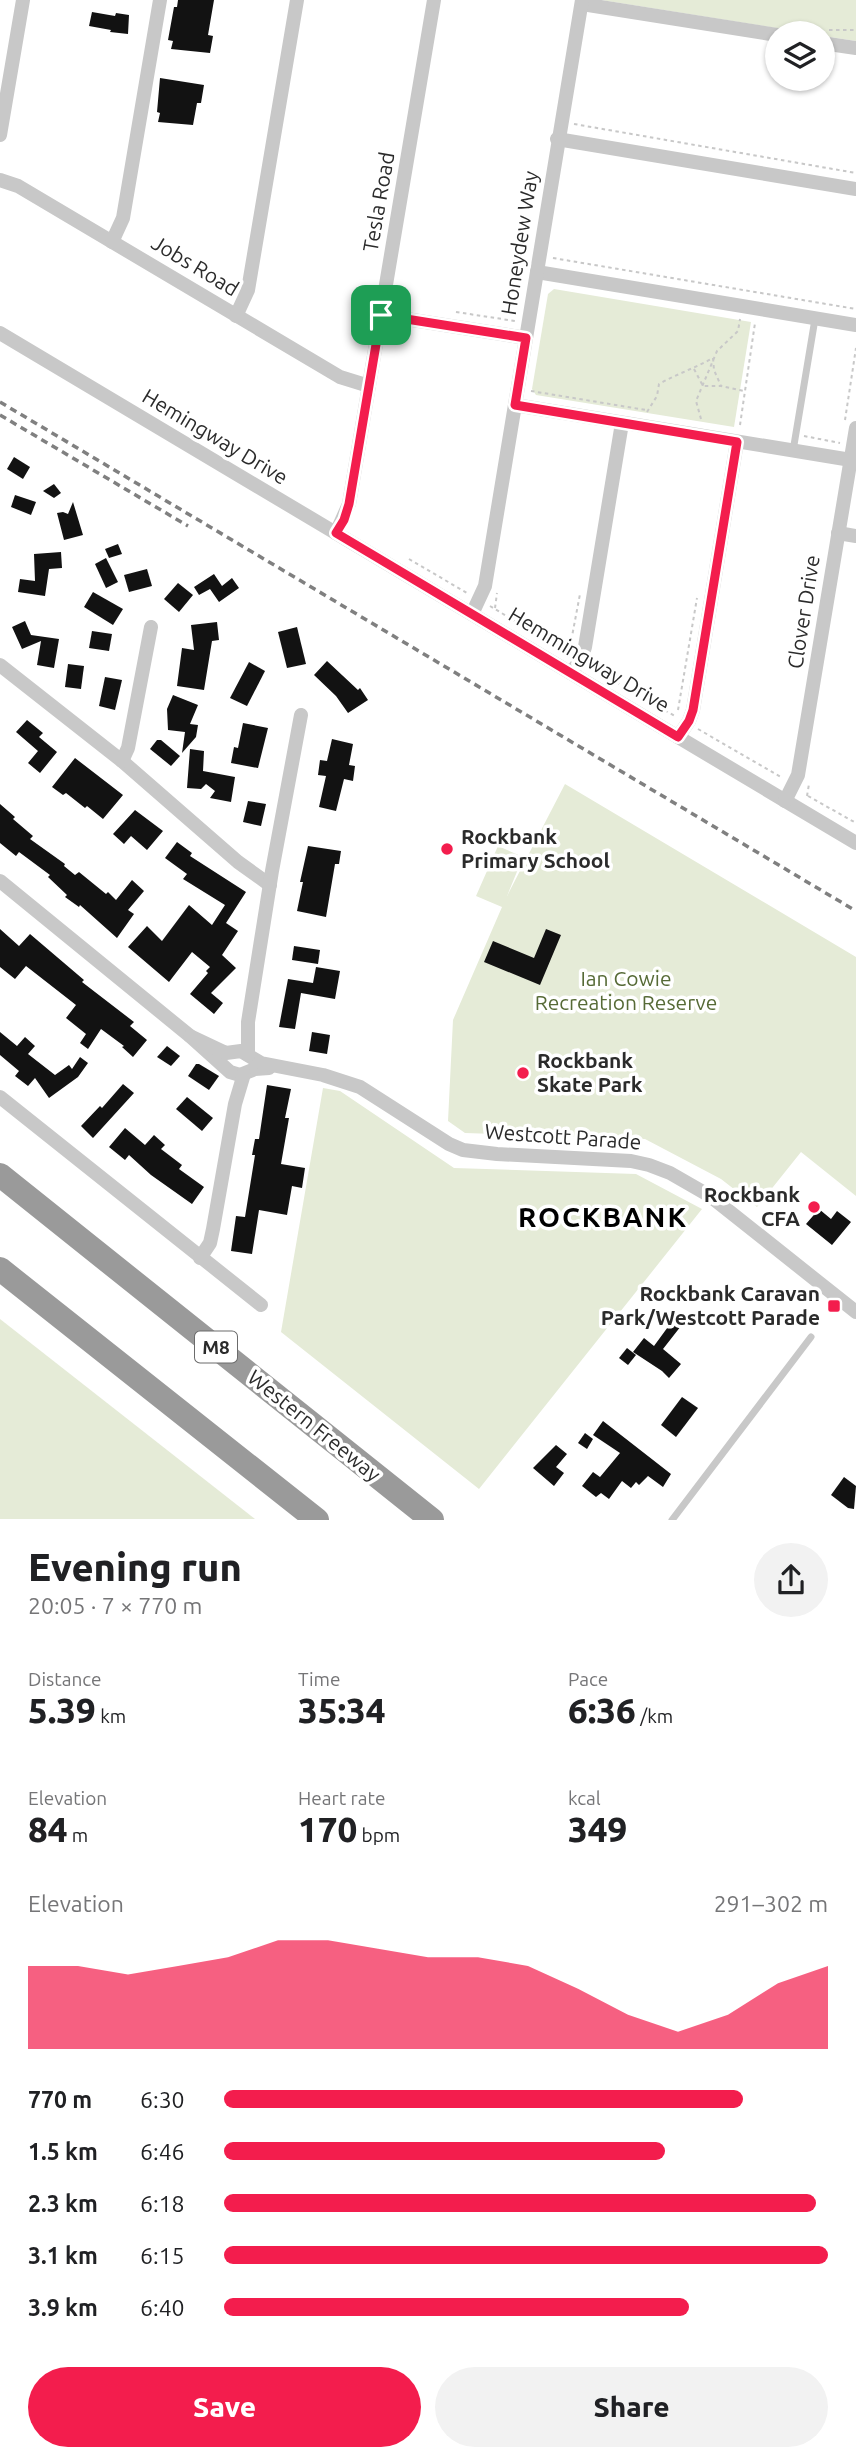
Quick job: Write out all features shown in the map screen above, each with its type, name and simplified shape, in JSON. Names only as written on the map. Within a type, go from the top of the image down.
[{"type":"highway","name":"Western Freeway","points":[[0,1175],[432,1520]]},
{"type":"highway","points":[[0,1269],[317,1520]]},
{"type":"street","points":[[0,135],[23,0]]},
{"type":"street","points":[[113,242],[123,218],[160,0]]},
{"type":"street","points":[[236,316],[248,290],[297,0]]},
{"type":"street","name":"Tesla Road","points":[[336,533],[349,504],[434,0]]},
{"type":"street","points":[[582,2],[765,34]]},
{"type":"street","name":"Honeydew Way","points":[[472,614],[485,586],[582,2]]},
{"type":"street","points":[[835,45],[856,48]]},
{"type":"street","points":[[558,139],[856,188]]},
{"type":"street","name":"Jobs Road","points":[[0,180],[18,186],[340,377],[369,386]]},
{"type":"street","points":[[537,272],[856,325]]},
{"type":"street","points":[[381,315],[526,338]]},
{"type":"street","name":"Hemingway Drive","points":[[0,333],[410,577]]},
{"type":"street","points":[[515,405],[851,460]]},
{"type":"street","points":[[572,673],[585,647],[622,423]]},
{"type":"street","name":"Clover Drive","points":[[785,801],[798,775],[856,428]]},
{"type":"street","points":[[678,737],[693,710],[737,442]]},
{"type":"street","points":[[838,533],[856,536]]},
{"type":"street","name":"Hemmingway Drive","points":[[410,577],[856,843]]},
{"type":"street","points":[[122,761],[128,748],[151,627]]},
{"type":"street","points":[[0,665],[122,761],[238,862],[271,878]]},
{"type":"street","points":[[200,1258],[210,1243],[214,1229],[271,878],[301,715]]},
{"type":"street","points":[[0,881],[190,1036],[241,1067]]},
{"type":"street","points":[[241,1067],[227,1063],[248,1022]]},
{"type":"street","points":[[190,1036],[232,1053]]},
{"type":"street","name":"Westcott Parade","points":[[241,1067],[323,1075],[360,1087],[449,1144],[463,1150],[614,1159],[649,1165],[670,1173],[728,1209],[856,1312]]},
{"type":"street","points":[[0,1097],[261,1305]]},
{"type":"lane","points":[[793,451],[815,319]]},
{"type":"lane","points":[[672,1520],[811,1337]]},
{"type":"path","points":[[575,124],[856,173]]},
{"type":"path","points":[[552,257],[856,309]]},
{"type":"path","points":[[456,313],[516,321]]},
{"type":"path","points":[[701,419],[696,401],[713,358],[719,348],[738,331],[740,324]]},
{"type":"path","points":[[740,425],[755,326]]},
{"type":"path","points":[[646,427],[647,410],[657,396],[659,384],[683,370],[694,368],[713,358]]},
{"type":"path","points":[[713,358],[714,370],[721,386]]},
{"type":"path","points":[[694,368],[703,386]]},
{"type":"path","points":[[703,386],[721,386],[745,391]]},
{"type":"path","points":[[530,391],[647,410]]},
{"type":"path","points":[[796,435],[841,443]]},
{"type":"path","points":[[793,788],[856,823]]},
{"type":"green space","points":[[601,0],[856,0],[856,41],[835,38],[835,21],[765,21],[765,26]]},
{"type":"green space","points":[[554,289],[751,322],[734,427],[536,395],[532,389],[548,294]]},
{"type":"green space","name":"Ian Cowie Recreation Reserve","points":[[565,784],[856,957],[856,1196],[801,1152],[757,1207],[721,1179],[645,1139],[465,1133],[448,1121],[453,1020],[502,907],[476,896],[498,846],[523,857],[507,896]]},
{"type":"green space","points":[[323,1088],[340,1091],[454,1168],[636,1174],[702,1209],[479,1489],[281,1332]]},
{"type":"green space","points":[[0,1319],[255,1519],[0,1519]]},
{"type":"building","points":[[178,0],[214,0],[208,35],[213,36],[210,53],[171,49],[173,41],[168,40],[174,7],[177,7]]},
{"type":"building","points":[[92,12],[115,16],[116,13],[129,15],[128,34],[89,26]]},
{"type":"building","points":[[160,78],[204,85],[193,125],[158,122]]},
{"type":"building","points":[[14,457],[30,467],[23,479],[7,469]]},
{"type":"building","points":[[54,484],[61,493],[54,498],[43,491]]},
{"type":"building","points":[[15,495],[36,502],[31,515],[11,507]]},
{"type":"building","points":[[73,502],[83,535],[64,540],[57,513],[68,514]]},
{"type":"building","points":[[118,544],[122,554],[109,558],[105,549]]},
{"type":"building","points":[[61,552],[62,568],[49,569],[45,596],[18,592],[20,579],[35,581],[34,554]]},
{"type":"building","points":[[106,558],[118,582],[106,588],[95,564]]},
{"type":"building","points":[[147,569],[152,586],[129,592],[124,575]]},
{"type":"building","points":[[214,574],[222,586],[232,578],[239,588],[219,602],[210,589],[199,595],[194,587]]},
{"type":"building","points":[[178,583],[193,595],[179,612],[164,599]]},
{"type":"building","points":[[93,592],[123,609],[113,625],[84,607]]},
{"type":"building","points":[[25,621],[31,635],[59,639],[54,668],[37,665],[41,641],[22,649],[12,627]]},
{"type":"building","points":[[217,622],[219,640],[212,641],[204,690],[177,686],[182,648],[194,650],[191,625]]},
{"type":"building","points":[[297,627],[306,664],[287,668],[278,632]]},
{"type":"building","points":[[92,631],[112,634],[109,651],[89,648]]},
{"type":"building","points":[[327,661],[358,690],[360,688],[368,700],[348,713],[336,696],[314,675]]},
{"type":"building","points":[[249,662],[265,671],[247,706],[230,698]]},
{"type":"building","points":[[68,664],[84,666],[81,689],[65,687]]},
{"type":"building","points":[[105,677],[122,680],[115,710],[99,706]]},
{"type":"building","points":[[173,695],[198,705],[190,724],[198,725],[196,737],[182,753],[185,732],[168,730],[167,709]]},
{"type":"building","points":[[27,720],[43,733],[39,737],[57,752],[40,773],[28,763],[38,751],[16,732]]},
{"type":"building","points":[[243,723],[268,728],[258,768],[231,763],[234,747],[238,748]]},
{"type":"building","points":[[332,739],[353,744],[349,765],[355,766],[353,781],[344,779],[336,811],[319,807],[326,776],[318,775],[320,760],[327,761]]},
{"type":"building","points":[[157,740],[161,740],[180,756],[171,766],[150,749]]},
{"type":"building","points":[[190,749],[204,751],[203,771],[235,777],[231,802],[210,798],[215,791],[206,784],[201,789],[187,788]]},
{"type":"building","points":[[75,758],[123,795],[103,819],[87,806],[85,808],[66,793],[63,795],[52,787]]},
{"type":"building","points":[[248,801],[266,804],[261,826],[243,822]]},
{"type":"building","points":[[0,804],[33,836],[30,839],[65,864],[75,875],[79,872],[106,894],[108,892],[116,900],[132,880],[144,891],[128,910],[134,914],[117,938],[80,905],[79,907],[65,897],[67,895],[48,877],[50,875],[19,852],[16,856],[0,843]]},
{"type":"building","points":[[135,810],[163,831],[147,850],[131,836],[124,844],[113,834]]},
{"type":"building","points":[[177,842],[192,853],[190,856],[246,892],[226,923],[238,931],[222,955],[236,968],[211,993],[223,1003],[214,1014],[190,994],[210,967],[192,952],[169,982],[128,947],[147,926],[162,941],[189,905],[212,925],[225,905],[183,879],[187,874],[165,858]]},
{"type":"building","points":[[308,846],[341,851],[339,864],[335,864],[326,917],[297,911]]},
{"type":"building","points":[[0,929],[19,946],[30,934],[84,980],[82,982],[134,1022],[130,1026],[147,1040],[133,1057],[122,1047],[124,1046],[101,1029],[88,1049],[80,1043],[86,1034],[66,1018],[76,1005],[26,966],[15,979],[0,967]]},
{"type":"building","points":[[546,929],[561,935],[540,985],[484,962],[493,941],[534,958]]},
{"type":"building","points":[[294,946],[320,950],[318,964],[292,960]]},
{"type":"building","points":[[316,967],[340,971],[335,999],[301,993],[295,1029],[279,1027],[288,979],[313,983]]},
{"type":"building","points":[[0,1032],[17,1046],[25,1037],[35,1046],[28,1054],[55,1075],[69,1065],[72,1069],[80,1057],[88,1063],[78,1077],[49,1098],[35,1078],[28,1086],[15,1076],[19,1071],[0,1055]]},
{"type":"building","points":[[312,1032],[330,1035],[327,1054],[309,1051]]},
{"type":"building","points":[[167,1046],[180,1056],[171,1066],[157,1057]]},
{"type":"building","points":[[196,1064],[219,1076],[209,1090],[188,1076]]},
{"type":"building","points":[[123,1084],[134,1093],[93,1138],[81,1126],[100,1106],[102,1108]]},
{"type":"building","points":[[267,1085],[291,1089],[285,1118],[289,1118],[281,1164],[305,1168],[302,1188],[292,1186],[287,1215],[259,1210],[252,1254],[231,1251],[236,1216],[245,1217],[255,1155],[252,1155],[255,1139],[259,1139]]},
{"type":"building","points":[[187,1097],[213,1118],[202,1131],[176,1109]]},
{"type":"building","points":[[125,1128],[145,1145],[154,1135],[165,1145],[161,1149],[182,1165],[179,1169],[204,1187],[192,1204],[151,1175],[129,1155],[125,1160],[109,1147]]},
{"type":"building","points":[[819,1209],[831,1219],[837,1211],[851,1222],[832,1245],[806,1224]]},
{"type":"building","points":[[673,1320],[681,1326],[663,1349],[681,1364],[669,1378],[633,1352],[644,1338],[654,1346]]},
{"type":"building","points":[[627,1348],[636,1355],[628,1365],[619,1358]]},
{"type":"building","points":[[682,1397],[698,1408],[676,1437],[661,1425]]},
{"type":"building","points":[[603,1421],[671,1474],[663,1487],[648,1476],[639,1485],[636,1482],[631,1488],[622,1481],[609,1499],[601,1493],[596,1497],[582,1486],[593,1472],[600,1477],[620,1453],[593,1435]]},
{"type":"building","points":[[585,1433],[593,1439],[587,1449],[578,1443]]},
{"type":"building","points":[[556,1445],[567,1454],[556,1467],[564,1473],[554,1486],[533,1468]]},
{"type":"building","points":[[844,1477],[856,1486],[854,1509],[848,1508],[831,1495]]},
{"type":"railway","points":[[0,402],[856,911]]},
{"type":"railway","points":[[0,415],[188,526]]},
{"type":"place","name":"Rockbank Primary School","points":[[447,849]]},
{"type":"place","name":"Rockbank Skate Park","points":[[523,1073]]},
{"type":"place","name":"Rockbank CFA","points":[[814,1207]]},
{"type":"place","name":"Rockbank Caravan Park/Westcott Parade","points":[[834,1306]]},
{"type":"district","name":"ROCKBANK","points":[[603,1217]]},
{"type":"route","points":[[381,315],[526,338],[515,405],[737,442],[704,629],[693,710],[678,737],[336,533],[349,504],[381,315]]}]
